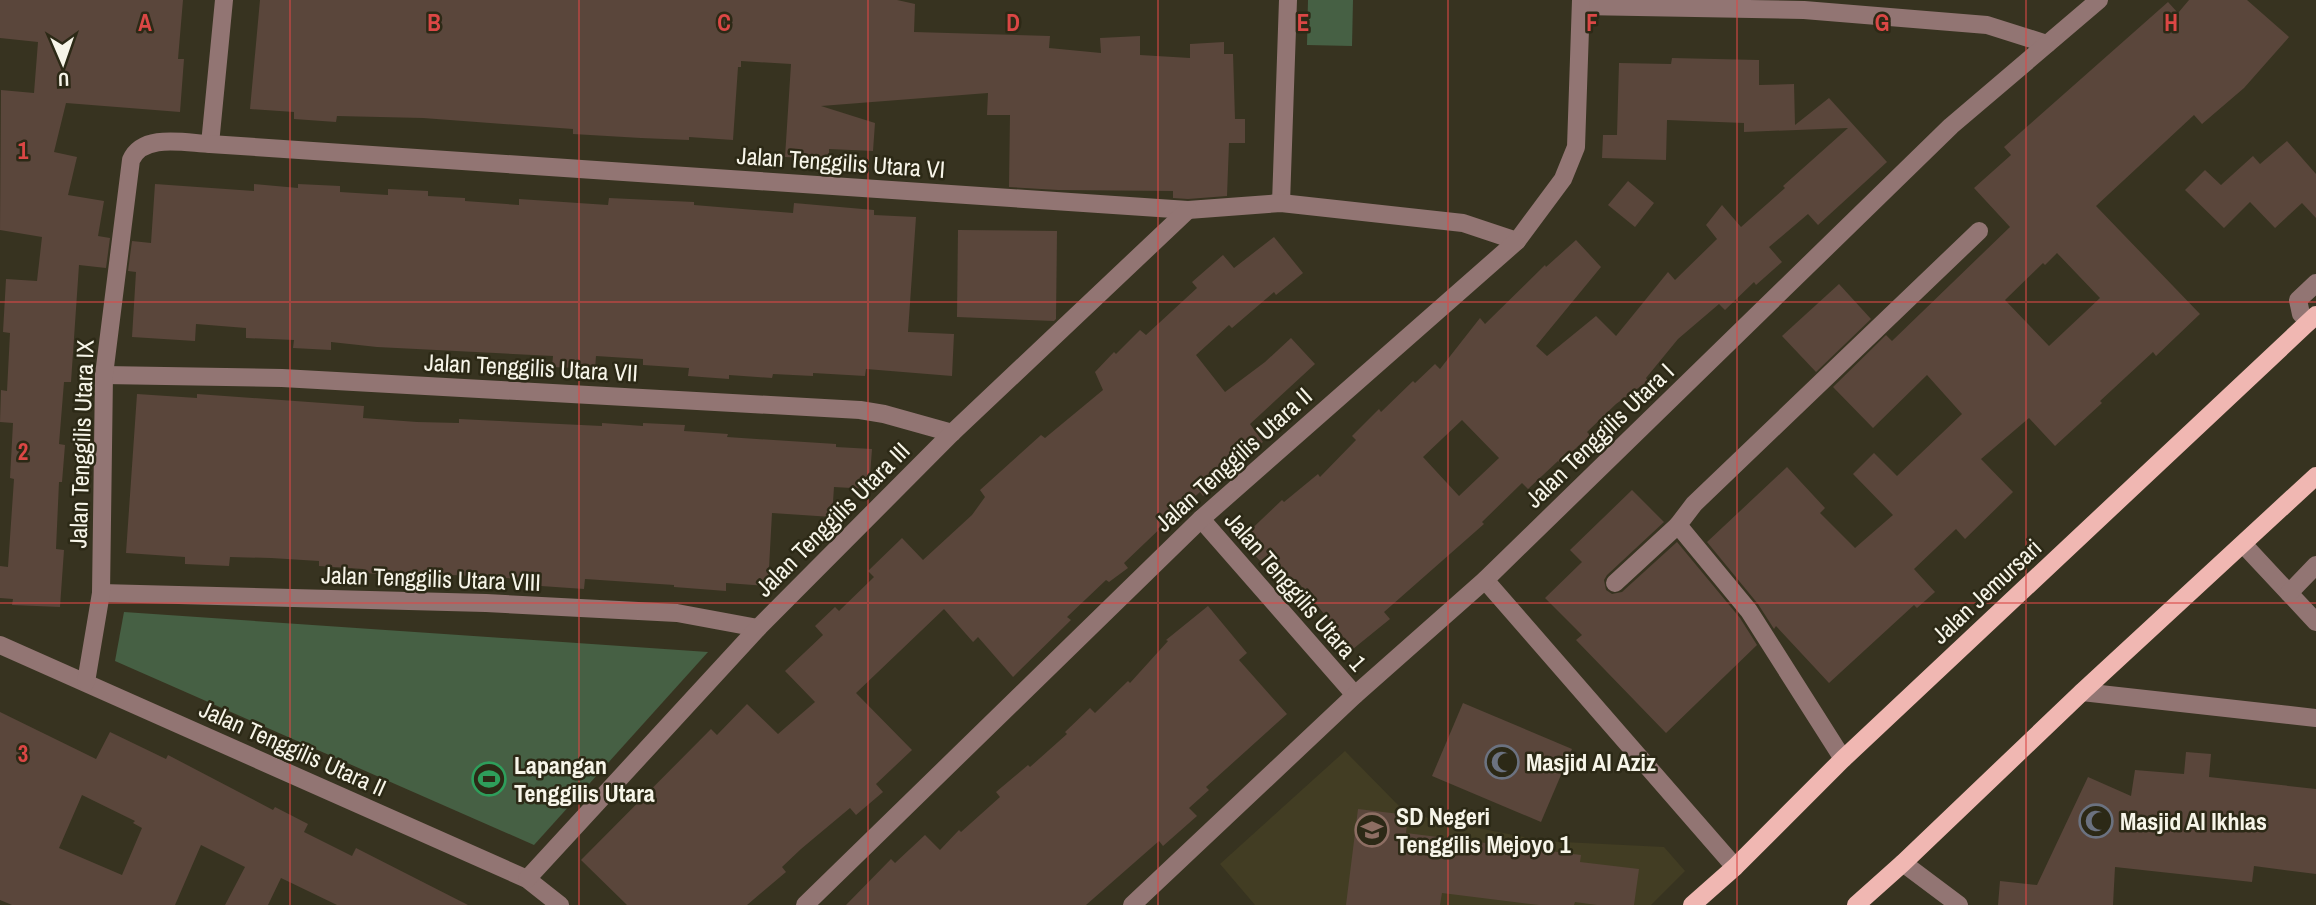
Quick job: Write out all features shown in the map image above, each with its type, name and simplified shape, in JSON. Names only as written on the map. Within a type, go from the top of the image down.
[{"type":"main road","name":"Jalan Jemursari","points":[[1692,905],[1735,867],[1843,759],[2313,319]]},
{"type":"main road","points":[[1856,905],[2316,476]]},
{"type":"street","points":[[210,144],[224,0]]},
{"type":"street","points":[[1281,203],[1288,0]]},
{"type":"street","name":"Jalan Tenggilis Utara I","points":[[1132,905],[1354,695],[1485,580],[1951,126],[2099,0]]},
{"type":"street","points":[[1581,3],[1804,10],[1987,25],[2047,44]]},
{"type":"street","name":"Jalan Tenggilis Utara II","points":[[805,905],[1201,519],[1517,241],[1563,179],[1576,147],[1581,3]]},
{"type":"street","name":"Jalan Tenggilis Utara VI","points":[[158,142],[1188,210],[1281,203],[1463,223],[1517,241]]},
{"type":"street","name":"Jalan Tenggilis Utara IX","points":[[86,682],[101,593],[104,375],[131,160],[138,148],[158,142]]},
{"type":"street","name":"Jalan Tenggilis Utara III","points":[[527,879],[758,628],[952,433],[1188,210]]},
{"type":"street","points":[[1615,583],[1678,525],[1694,504],[1979,231]]},
{"type":"street","points":[[2313,319],[2301,314],[2298,300],[2316,283]]},
{"type":"street","name":"Jalan Tenggilis Utara VII","points":[[104,375],[282,379],[860,410],[952,433]]},
{"type":"street","name":"Jalan Tenggilis Utara 1","points":[[1201,519],[1354,695]]},
{"type":"street","points":[[1678,525],[1749,611],[1843,759]]},
{"type":"street","points":[[2244,545],[2316,622]]},
{"type":"street","points":[[2289,593],[2316,565]]},
{"type":"street","points":[[1485,580],[1735,867]]},
{"type":"street","name":"Jalan Tenggilis Utara VIII","points":[[101,593],[486,603],[677,613],[758,628]]},
{"type":"street","name":"Jalan Tenggilis Utara II","points":[[0,645],[527,879],[560,905]]},
{"type":"street","points":[[2082,692],[2316,719]]},
{"type":"street","points":[[1903,863],[1959,905]]},
{"type":"shaded area","name":"SD Negeri Tenggilis Mejoyo 1","points":[[1345,751],[1399,806],[1428,818],[1543,841],[1664,847],[1685,871],[1651,905],[1255,905],[1220,864]]},
{"type":"green space","points":[[1308,0],[1353,0],[1352,46],[1307,45]]},
{"type":"green space","name":"Lapangan Tenggilis Utara","points":[[124,612],[708,652],[534,845],[115,661]]},
{"type":"building","points":[[0,0],[183,0],[178,59],[184,59],[180,112],[66,103],[54,152],[77,157],[68,195],[104,201],[98,236],[110,238],[106,268],[79,265],[71,382],[64,382],[59,444],[65,445],[62,482],[59,482],[56,549],[64,550],[60,607],[12,605],[13,599],[0,598],[0,566],[8,567],[14,479],[10,478],[13,423],[0,422],[1,390],[7,391],[10,333],[3,332],[6,279],[37,281],[42,237],[0,230],[1,90],[34,93],[38,42],[0,38]]},
{"type":"building","points":[[260,0],[897,0],[915,4],[914,32],[1050,36],[1049,48],[1101,53],[1100,38],[1140,36],[1140,55],[1190,58],[1190,44],[1224,42],[1224,54],[1233,54],[1235,119],[1245,119],[1245,143],[1229,143],[1227,196],[1188,199],[1173,198],[1173,191],[1009,187],[1010,115],[987,115],[988,93],[821,106],[875,123],[873,151],[829,149],[829,159],[785,157],[791,64],[741,61],[741,67],[738,67],[733,140],[573,134],[573,129],[423,118],[337,116],[336,122],[294,119],[294,112],[250,109]]},
{"type":"building","points":[[2189,0],[2247,0],[2289,37],[2244,88],[2202,124],[2194,115],[2096,206],[2200,314],[2156,356],[2153,352],[2055,446],[2029,418],[1981,459],[2013,492],[1965,539],[1956,529],[1914,569],[1935,592],[1917,608],[1914,605],[1829,683],[1776,626],[1774,629],[1758,604],[1707,542],[1787,467],[1825,508],[1820,513],[1855,548],[1893,515],[1853,474],[1874,453],[1897,476],[1962,414],[1927,375],[1873,428],[1833,387],[1886,335],[1892,341],[2010,227],[1974,188],[2011,155],[2004,147],[2168,2],[2178,13]],"holes":[[[2057,253],[2100,298],[2049,346],[2005,300]]]},
{"type":"building","points":[[1672,58],[1759,60],[1759,85],[1794,84],[1795,125],[1829,98],[1887,162],[1818,225],[1808,214],[1769,247],[1782,262],[1756,285],[1754,282],[1725,310],[1719,304],[1678,339],[1646,378],[1648,381],[1616,404],[1587,432],[1590,435],[1528,489],[1522,483],[1482,522],[1484,524],[1384,612],[1390,619],[1353,649],[1297,581],[1288,590],[1240,540],[1282,500],[1284,502],[1318,474],[1320,477],[1356,440],[1352,436],[1379,409],[1381,412],[1435,364],[1440,369],[1480,318],[1485,324],[1545,265],[1546,267],[1576,240],[1601,267],[1536,346],[1547,356],[1596,316],[1616,336],[1668,272],[1675,280],[1717,239],[1706,225],[1722,205],[1741,227],[1848,128],[1744,132],[1744,123],[1667,120],[1666,160],[1602,158],[1603,135],[1617,135],[1619,63],[1671,64]],"holes":[[[1462,420],[1499,458],[1459,496],[1423,457]]]},
{"type":"building","points":[[2287,141],[2316,174],[2316,218],[2302,203],[2275,228],[2250,202],[2224,228],[2185,190],[2205,170],[2221,185],[2253,156],[2260,164]]},
{"type":"building","points":[[1628,181],[1654,203],[1635,227],[1608,205]]},
{"type":"building","points":[[155,184],[254,191],[254,184],[298,188],[298,184],[340,186],[340,192],[388,195],[388,189],[428,191],[428,196],[519,205],[519,199],[608,205],[609,198],[694,202],[694,205],[793,213],[794,203],[874,210],[874,215],[916,217],[908,332],[954,334],[952,376],[866,369],[865,376],[813,373],[813,376],[773,374],[772,378],[729,375],[729,379],[688,376],[689,368],[643,365],[643,359],[596,356],[595,369],[552,367],[553,356],[331,342],[331,350],[293,348],[294,340],[246,338],[246,328],[196,324],[195,341],[132,337],[136,272],[128,271],[132,241],[151,243]]},
{"type":"building","points":[[958,230],[1057,231],[1056,319],[957,317]]},
{"type":"building","points":[[1274,237],[1303,273],[1276,295],[1274,292],[1232,328],[1229,325],[1196,355],[1225,392],[1265,362],[1291,338],[1315,364],[1250,424],[1263,442],[1229,468],[1232,470],[1203,496],[1200,492],[1168,521],[1124,563],[1128,568],[1109,582],[1106,580],[1067,617],[1071,620],[1013,677],[978,637],[973,642],[944,609],[856,693],[912,750],[876,784],[883,792],[856,815],[850,808],[801,849],[782,867],[786,872],[747,905],[627,905],[581,860],[711,729],[717,735],[747,704],[778,734],[815,702],[785,671],[823,635],[815,626],[835,607],[839,611],[874,577],[868,571],[902,538],[923,560],[972,515],[985,497],[980,490],[1041,435],[1045,438],[1103,390],[1095,372],[1114,352],[1116,354],[1140,330],[1146,335],[1197,288],[1192,282],[1223,255],[1234,268]]},
{"type":"building","points":[[1839,284],[1871,319],[1816,372],[1782,336]]},
{"type":"building","points":[[137,394],[197,398],[197,394],[364,406],[363,418],[417,422],[459,423],[459,419],[602,426],[602,423],[685,425],[684,431],[728,434],[727,437],[836,444],[836,447],[872,449],[869,489],[834,487],[832,517],[772,513],[768,586],[726,583],[726,591],[585,579],[584,589],[541,586],[541,580],[399,572],[399,575],[363,573],[363,569],[319,566],[319,561],[271,558],[230,557],[229,566],[185,564],[185,557],[126,553]]},
{"type":"building","points":[[1632,490],[1664,522],[1607,575],[1604,580],[1606,590],[1612,594],[1622,592],[1677,542],[1740,618],[1757,645],[1666,733],[1576,640],[1582,635],[1545,598],[1582,562],[1570,550]]},
{"type":"building","points":[[1208,606],[1247,653],[1239,660],[1287,714],[1206,787],[1209,790],[1189,808],[1197,816],[1163,846],[1159,841],[1086,905],[846,905],[891,859],[895,863],[925,835],[940,850],[959,830],[961,832],[1000,797],[996,792],[1028,765],[1030,767],[1067,734],[1065,732],[1090,708],[1095,713],[1128,681],[1130,683],[1168,641],[1166,640]]},
{"type":"building","name":"Masjid Al Aziz","points":[[1463,703],[1572,749],[1541,822],[1432,776]]},
{"type":"building","points":[[0,712],[96,759],[110,732],[166,759],[168,755],[273,810],[275,807],[308,824],[304,832],[352,856],[356,848],[468,905],[337,905],[281,878],[268,905],[225,905],[245,867],[201,845],[175,905],[12,905],[0,900]],"holes":[[[82,795],[135,821],[133,823],[142,828],[122,875],[59,848]]]},
{"type":"building","points":[[2186,752],[2211,754],[2209,777],[2316,789],[2316,874],[2254,866],[2252,882],[2115,867],[2113,905],[1998,905],[2000,881],[2037,885],[2088,777],[2131,796],[2135,770],[2184,774]]},
{"type":"building","points":[[1358,809],[1408,815],[1406,833],[1581,855],[1580,862],[1639,869],[1634,905],[1575,902],[1574,905],[1539,905],[1442,893],[1440,905],[1346,905]]},
{"type":"place","name":"Masjid Al Aziz","points":[[1502,762]]},
{"type":"place","name":"Lapangan Tenggilis Utara","points":[[489,779]]},
{"type":"place","name":"Masjid Al Ikhlas","points":[[2096,821]]},
{"type":"place","name":"SD Negeri Tenggilis Mejoyo 1","points":[[1372,830]]}]
